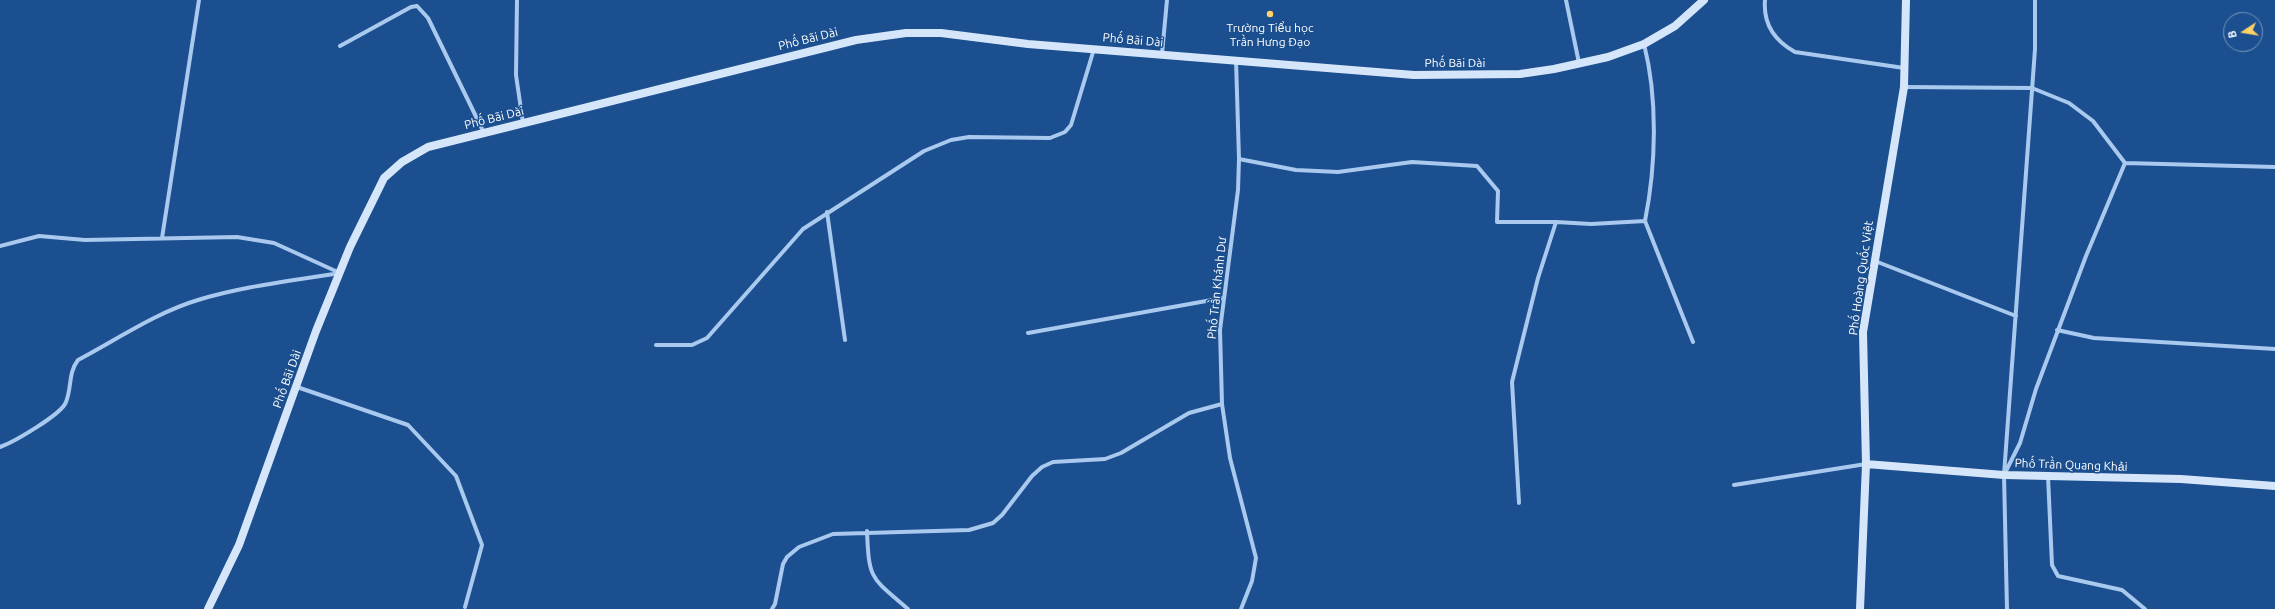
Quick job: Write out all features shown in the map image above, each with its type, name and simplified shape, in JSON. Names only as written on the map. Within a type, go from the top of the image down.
[{"type":"street","points":[[162,238],[199,0]]},
{"type":"street","points":[[516,0],[516,75],[523,123]]},
{"type":"street","points":[[1162,55],[1167,0]]},
{"type":"street","points":[[1566,0],[1579,64]]},
{"type":"street","name":"Phố Bãi Dài","points":[[208,609],[239,545],[316,331],[340,273],[384,178],[402,162],[428,147],[856,40],[906,32],[941,33],[1094,49],[1162,55],[1236,59],[1414,75],[1520,74],[1579,64],[1608,57],[1644,44],[1675,26],[1704,0]]},
{"type":"street","points":[[1765,0],[1766,20],[1772,34],[1782,44],[1795,52],[1904,68]]},
{"type":"street","name":"Phố Hoàng Quốc Việt","points":[[1860,609],[1866,464],[1864,332],[1874,261],[1904,87],[1906,0]]},
{"type":"street","points":[[2007,609],[2004,475],[2035,49],[2036,0]]},
{"type":"street","points":[[340,46],[411,7],[417,6],[428,18],[484,133]]},
{"type":"street","points":[[1644,44],[1651,71],[1652,123],[1651,189],[1645,221],[1693,342]]},
{"type":"street","points":[[656,346],[692,345],[707,338],[803,229],[827,212],[924,151],[951,140],[969,137],[1050,138],[1065,132],[1071,125],[1094,49]]},
{"type":"street","name":"Phố Trần Khánh Dư","points":[[1236,59],[1239,159],[1238,190],[1220,330],[1222,404],[1230,458],[1256,558],[1252,581],[1241,609]]},
{"type":"street","points":[[1904,87],[2032,88],[2069,103],[2093,121],[2124,163]]},
{"type":"street","points":[[1239,159],[1296,170],[1338,172],[1412,162],[1477,166],[1498,191],[1496,222],[1556,222],[1591,224],[1645,221]]},
{"type":"street","points":[[2124,163],[2275,167]]},
{"type":"street","points":[[2004,475],[2020,443],[2036,389],[2057,330],[2124,163]]},
{"type":"street","points":[[827,212],[845,340]]},
{"type":"street","points":[[1519,503],[1512,382],[1538,278],[1556,222]]},
{"type":"street","points":[[0,246],[39,236],[85,240],[237,237],[274,243],[340,273]]},
{"type":"street","points":[[1874,261],[2016,316]]},
{"type":"street","points":[[0,447],[61,411],[68,397],[70,375],[78,360],[173,309],[198,300],[228,292],[340,273]]},
{"type":"street","points":[[1028,333],[1223,298]]},
{"type":"street","points":[[2057,330],[2094,338],[2275,349]]},
{"type":"street","points":[[297,387],[408,425],[456,476],[482,545],[464,608]]},
{"type":"street","points":[[772,609],[775,604],[783,564],[792,552],[833,534],[867,531],[969,530],[982,527],[1002,515],[1032,476],[1042,467],[1053,462],[1105,459],[1121,454],[1189,413],[1222,404]]},
{"type":"street","points":[[1734,485],[1866,464]]},
{"type":"street","name":"Phố Trần Quang Khải","points":[[1866,464],[2004,475],[2181,479],[2275,486]]},
{"type":"street","points":[[2048,476],[2052,566],[2055,573],[2058,576],[2122,590],[2146,609]]},
{"type":"street","points":[[867,531],[871,574],[877,582],[908,609]]},
{"type":"place","name":"Trường Tiểu học Trần Hưng Đạo","points":[[1270,14]]}]
